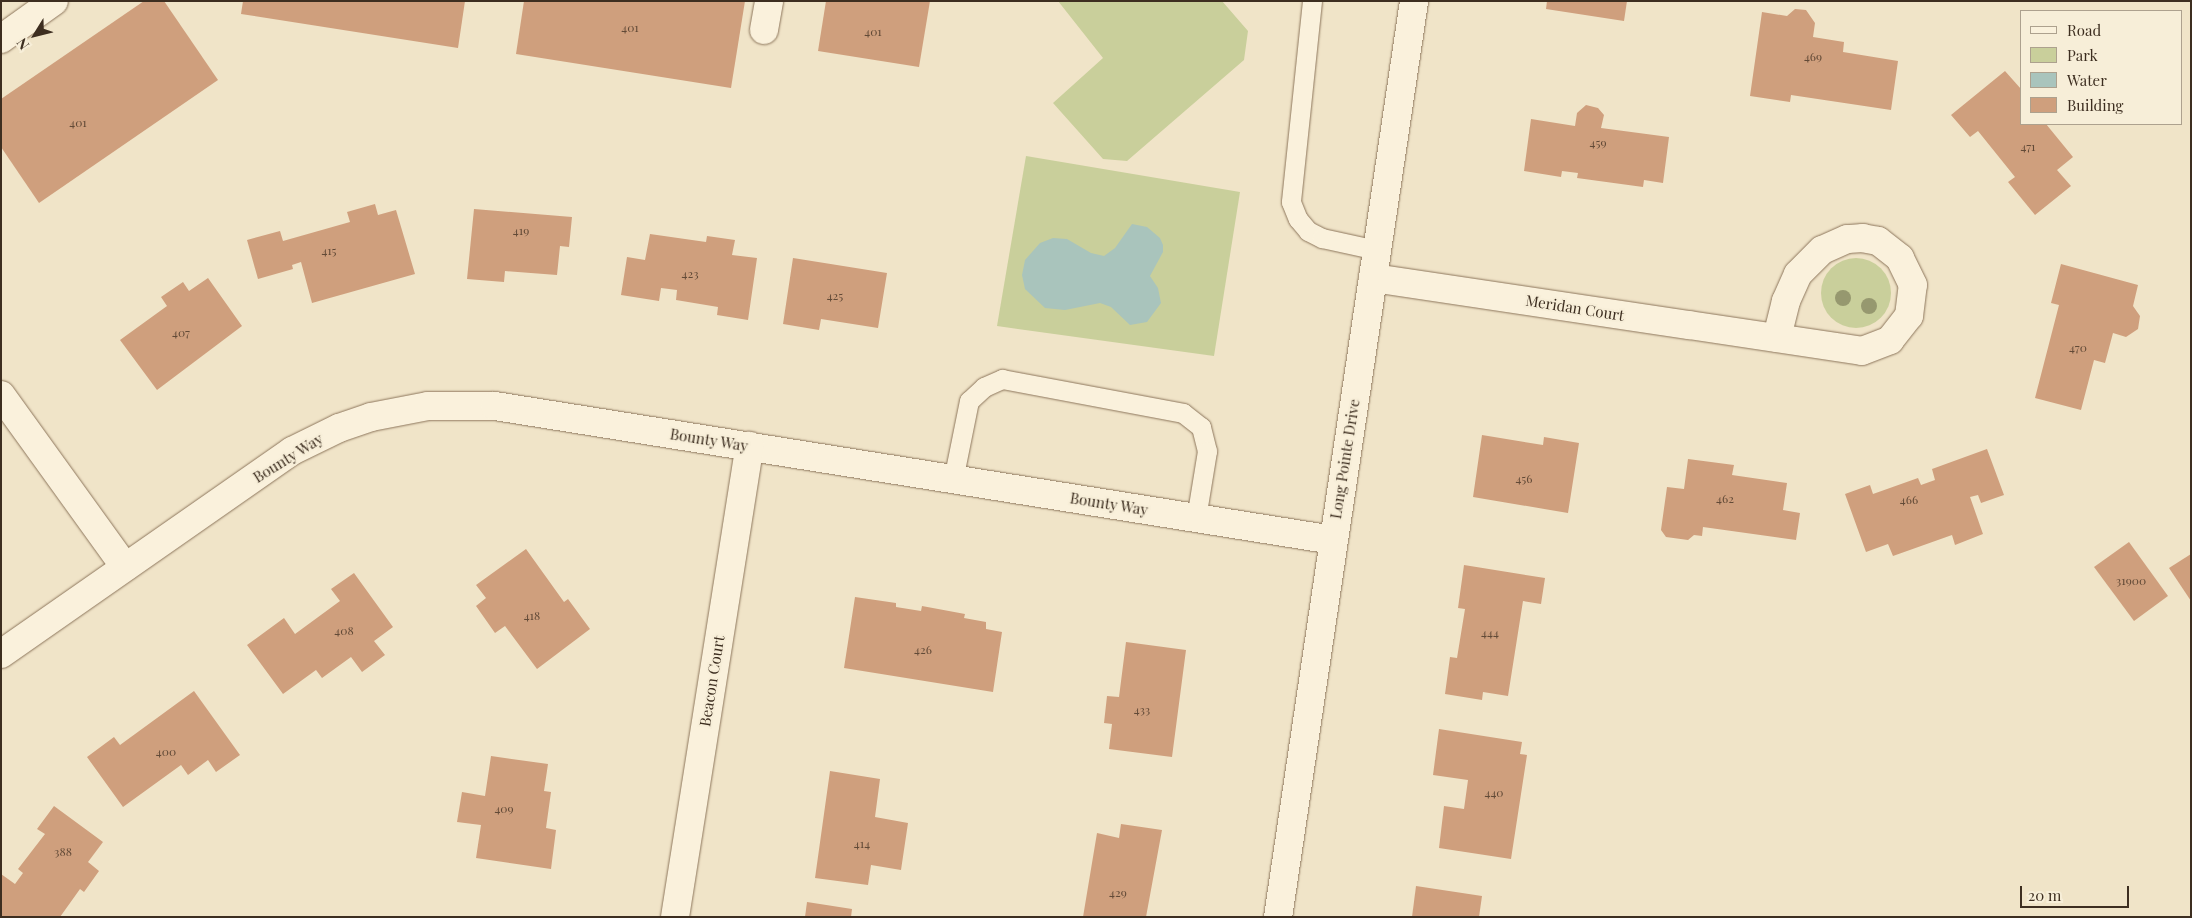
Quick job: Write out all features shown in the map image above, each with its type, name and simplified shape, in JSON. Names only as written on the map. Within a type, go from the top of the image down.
[{"type":"street","points":[[1,39],[54,1]]},
{"type":"street","points":[[764,30],[769,1]]},
{"type":"street","name":"Long Pointe Drive","points":[[1278,917],[1414,1]]},
{"type":"street","name":"Meridan Court","points":[[1373,278],[1862,351],[1890,340],[1907,321],[1913,302],[1913,285],[1900,258],[1878,241],[1863,238],[1847,239],[1822,250],[1798,274],[1786,301],[1778,338]]},
{"type":"street","points":[[1,395],[125,567]]},
{"type":"street","name":"Bounty Way","points":[[1,654],[292,452],[339,428],[381,415],[428,406],[495,406],[1333,540]]},
{"type":"street","name":"Beacon Court","points":[[675,917],[750,446]]},
{"type":"lane","points":[[1312,1],[1291,202],[1298,219],[1308,231],[1322,238],[1377,250]]},
{"type":"lane","points":[[953,480],[969,402],[984,387],[1002,379],[1183,413],[1201,427],[1207,450],[1196,518]]},
{"type":"green space","points":[[1058,1],[1222,1],[1248,31],[1244,60],[1127,161],[1103,159],[1053,103],[1103,58]]},
{"type":"green space","points":[[1026,156],[1240,192],[1214,356],[997,326]]},
{"type":"green space","points":[[1856,258],[1869,261],[1881,268],[1888,280],[1891,293],[1888,306],[1881,318],[1869,325],[1856,328],[1843,325],[1831,318],[1824,306],[1821,293],[1824,280],[1831,268],[1843,261]]},
{"type":"water","points":[[1132,224],[1147,227],[1160,238],[1163,245],[1163,252],[1150,276],[1158,288],[1161,303],[1147,322],[1130,325],[1111,307],[1100,303],[1065,310],[1045,308],[1025,289],[1022,275],[1025,260],[1040,243],[1053,238],[1067,239],[1091,253],[1104,256],[1115,248]]},
{"type":"building","points":[[144,1],[164,1],[218,80],[39,203],[1,147],[1,99]]},
{"type":"building","points":[[243,1],[465,1],[458,48],[241,14]]},
{"type":"building","points":[[524,1],[745,1],[731,88],[516,54]]},
{"type":"building","points":[[826,1],[930,1],[919,67],[818,51]]},
{"type":"building","points":[[1547,1],[1627,1],[1624,21],[1546,9]]},
{"type":"building","points":[[1795,9],[1806,10],[1815,23],[1813,37],[1844,42],[1843,52],[1898,61],[1891,110],[1791,95],[1790,102],[1750,96],[1762,12],[1787,16]]},
{"type":"building","points":[[2005,71],[2020,88],[2020,125],[2047,125],[2073,157],[2057,170],[2071,186],[2035,215],[2008,182],[2015,177],[1978,131],[1970,137],[1951,115]]},
{"type":"building","points":[[1586,105],[1598,108],[1604,115],[1601,128],[1669,137],[1663,183],[1644,180],[1643,187],[1577,178],[1578,173],[1562,171],[1561,177],[1524,171],[1531,119],[1575,126],[1577,113]]},
{"type":"building","points":[[375,204],[378,215],[396,210],[415,274],[312,303],[301,262],[292,265],[293,269],[258,279],[247,240],[280,231],[283,241],[350,222],[347,212]]},
{"type":"building","points":[[474,209],[572,217],[569,247],[560,246],[557,275],[505,271],[504,282],[467,279]]},
{"type":"building","points":[[650,234],[706,242],[707,236],[735,240],[732,255],[757,258],[748,320],[717,315],[718,307],[676,300],[677,290],[661,288],[659,301],[621,295],[627,257],[645,260]]},
{"type":"building","points":[[793,258],[887,273],[878,328],[821,319],[819,330],[783,324]]},
{"type":"building","points":[[2061,264],[2138,285],[2133,306],[2140,316],[2138,329],[2126,337],[2113,333],[2105,363],[2094,360],[2081,410],[2035,398],[2059,305],[2051,303]]},
{"type":"building","points":[[208,278],[242,326],[157,390],[120,340],[167,306],[161,297],[183,282],[189,291]]},
{"type":"building","points":[[1482,435],[1543,445],[1544,437],[1579,443],[1568,513],[1473,497]]},
{"type":"building","points":[[1987,449],[2004,495],[1981,503],[1978,495],[1970,497],[1983,534],[1955,545],[1952,535],[1893,556],[1888,544],[1866,552],[1845,494],[1870,485],[1873,494],[1918,478],[1921,485],[1935,480],[1932,469]]},
{"type":"building","points":[[1688,459],[1734,465],[1732,475],[1787,483],[1783,510],[1800,513],[1796,540],[1703,527],[1702,536],[1694,535],[1688,540],[1666,537],[1661,530],[1667,487],[1684,489]]},
{"type":"building","points":[[2129,542],[2168,596],[2134,621],[2094,567]]},
{"type":"building","points":[[526,549],[564,602],[568,599],[590,629],[537,669],[505,626],[495,633],[476,606],[486,598],[476,585]]},
{"type":"building","points":[[2191,554],[2191,601],[2169,568]]},
{"type":"building","points":[[1464,565],[1545,578],[1541,604],[1523,601],[1508,696],[1483,692],[1482,700],[1445,694],[1450,657],[1457,658],[1465,609],[1458,608]]},
{"type":"building","points":[[354,573],[393,627],[374,641],[385,655],[362,672],[351,657],[322,678],[316,670],[283,694],[247,645],[284,618],[295,634],[340,601],[331,589]]},
{"type":"building","points":[[855,597],[896,603],[896,607],[921,611],[922,606],[965,614],[964,618],[986,622],[986,629],[1002,632],[993,692],[844,668]]},
{"type":"building","points":[[1126,642],[1186,650],[1172,757],[1109,749],[1112,724],[1104,723],[1107,696],[1119,697]]},
{"type":"building","points":[[194,691],[240,755],[216,772],[208,760],[188,775],[181,765],[123,807],[87,757],[114,737],[120,745]]},
{"type":"building","points":[[1439,729],[1522,742],[1520,754],[1527,755],[1511,859],[1439,848],[1444,806],[1464,809],[1468,780],[1433,775]]},
{"type":"building","points":[[491,756],[548,764],[544,791],[551,792],[546,828],[556,830],[551,869],[476,858],[481,825],[457,822],[462,792],[485,796]]},
{"type":"building","points":[[830,771],[880,779],[875,817],[908,823],[901,870],[871,865],[868,885],[815,878]]},
{"type":"building","points":[[54,806],[103,842],[88,862],[99,871],[84,892],[80,889],[60,917],[1,917],[1,874],[15,884],[23,873],[18,869],[45,834],[37,829]]},
{"type":"building","points":[[1121,824],[1162,830],[1146,917],[1083,917],[1097,833],[1119,838]]},
{"type":"building","points":[[1416,886],[1482,896],[1479,917],[1412,917]]},
{"type":"building","points":[[807,902],[852,909],[851,917],[805,917]]}]
